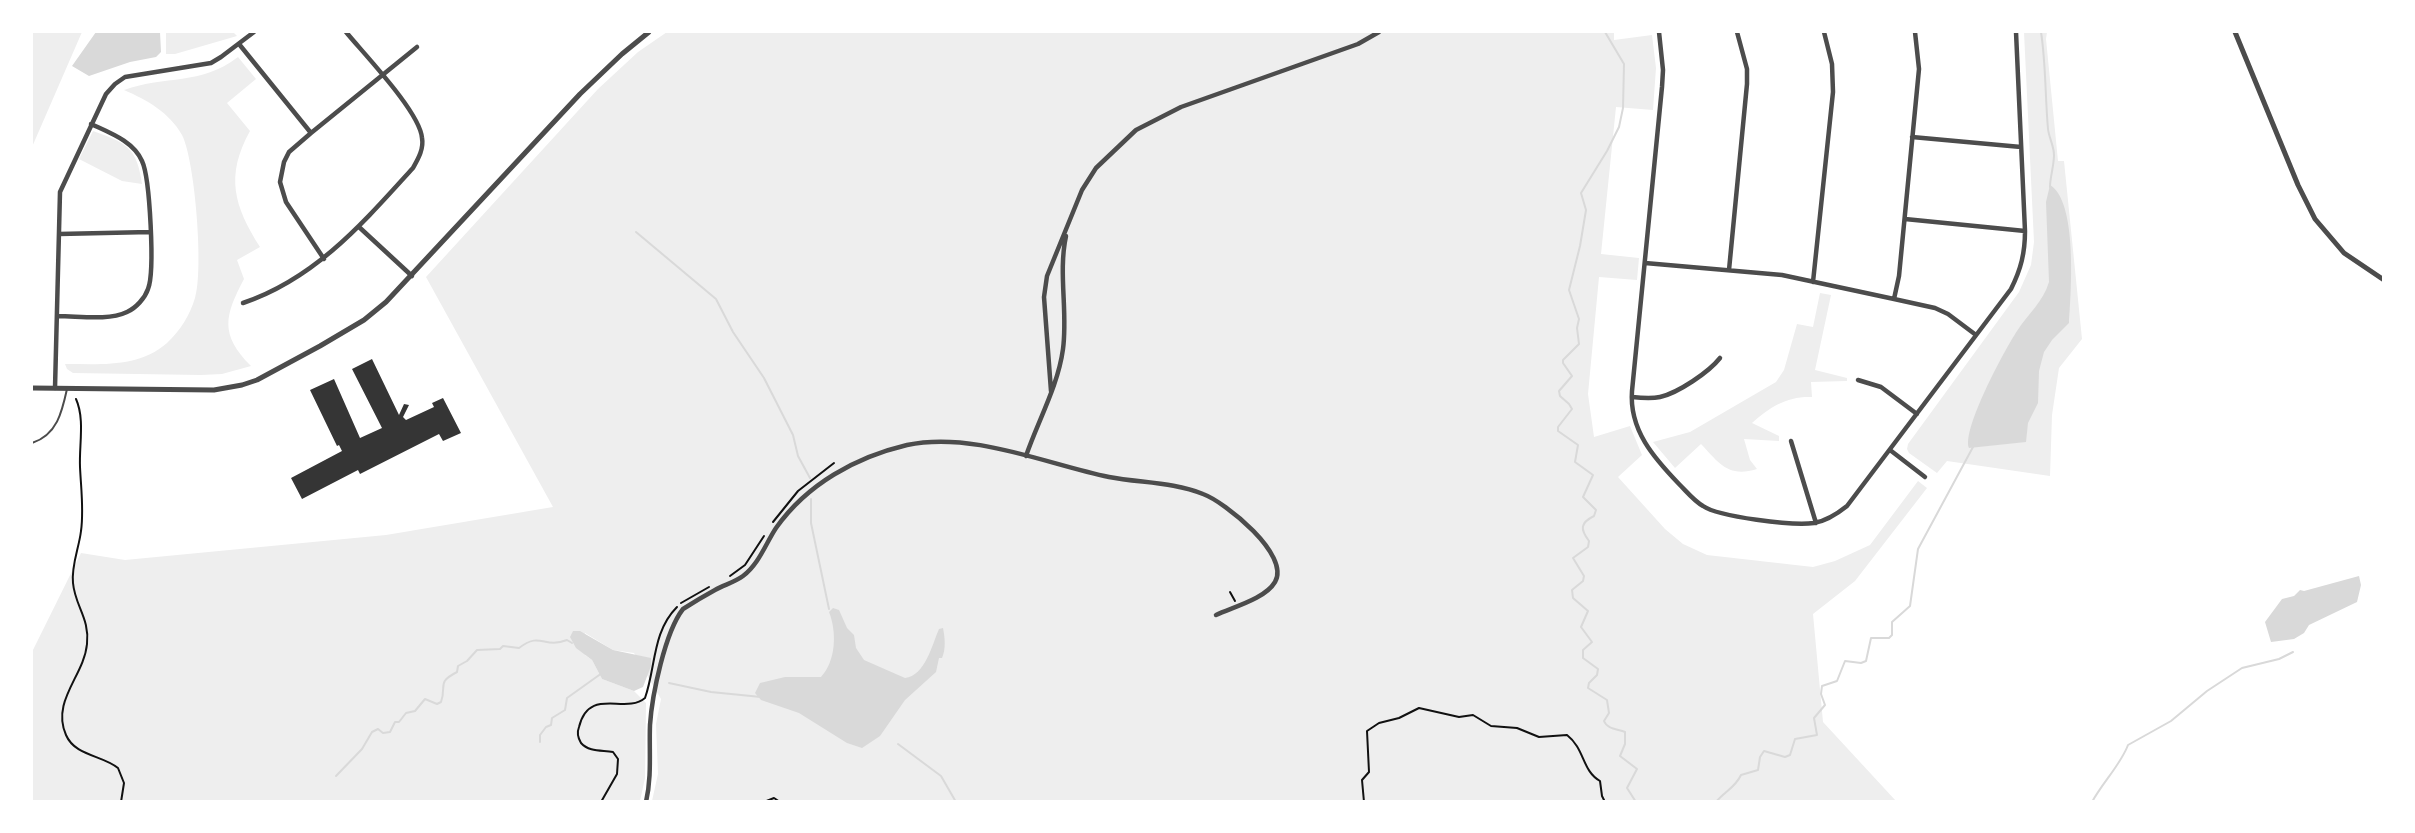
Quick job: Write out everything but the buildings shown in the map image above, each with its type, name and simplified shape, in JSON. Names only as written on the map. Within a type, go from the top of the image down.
[{"type":"street","points":[[55,388],[60,192],[106,94],[114,84],[125,77],[211,63],[254,32]]},
{"type":"street","points":[[243,303],[265,295],[324,259],[359,227],[413,168],[422,147],[422,136],[413,114],[346,32]]},
{"type":"street","points":[[32,388],[214,390],[242,385],[301,357],[364,320],[386,302],[583,91],[649,32]]},
{"type":"street","points":[[1051,391],[1044,297],[1047,276],[1082,190],[1097,168],[1136,130],[1181,107],[1358,44],[1379,32]]},
{"type":"street","points":[[1659,32],[1663,71],[1632,397],[1633,413],[1645,444],[1665,469],[1703,507],[1726,516],[1804,524],[1816,523],[1847,506],[2011,289],[2020,270],[2025,253],[2025,231],[2016,32]]},
{"type":"street","points":[[1729,270],[1747,84],[1747,69],[1737,32]]},
{"type":"street","points":[[1813,282],[1833,92],[1832,64],[1824,32]]},
{"type":"street","points":[[1894,299],[1899,276],[1919,69],[1915,32]]},
{"type":"street","points":[[2235,32],[2293,174],[2315,219],[2344,253],[2384,280]]},
{"type":"street","points":[[239,44],[311,133]]},
{"type":"street","points":[[324,259],[286,202],[280,182],[284,162],[289,152],[417,47]]},
{"type":"street","points":[[58,317],[107,316],[127,312],[142,300],[151,276],[143,162],[133,147],[121,138],[91,124]]},
{"type":"street","points":[[1913,137],[2021,147]]},
{"type":"street","points":[[1905,219],[2025,231]]},
{"type":"street","points":[[1026,456],[1051,391],[1063,349],[1063,250],[1069,222]]},
{"type":"street","points":[[359,227],[412,276]]},
{"type":"street","points":[[59,234],[150,232]]},
{"type":"street","points":[[1645,263],[1782,275],[1894,299],[1935,308],[1948,314],[1976,335]]},
{"type":"street","points":[[1632,397],[1660,397],[1671,393],[1712,369],[1720,358]]},
{"type":"street","points":[[1858,380],[1881,387],[1917,414]]},
{"type":"street","points":[[1791,441],[1816,523]]},
{"type":"street","points":[[646,802],[650,775],[650,722],[668,636],[677,617],[683,609],[745,575],[777,527],[803,497],[840,470],[866,457],[910,444],[951,443],[995,448],[1112,477],[1202,493],[1225,505],[1263,542],[1275,562],[1278,574],[1275,583],[1263,594],[1216,615]]},
{"type":"street","points":[[1889,450],[1925,477]]},
{"type":"lane","points":[[32,443],[56,426],[67,388]]},
{"type":"path","points":[[76,399],[81,415],[80,473],[83,510],[72,580],[88,630],[85,658],[65,699],[63,726],[71,743],[79,750],[118,768],[124,783],[121,802]]},
{"type":"path","points":[[728,578],[751,558],[775,519],[797,491],[834,463]]},
{"type":"path","points":[[601,802],[615,779],[619,764],[615,754],[592,750],[582,744],[578,733],[580,722],[590,709],[599,703],[635,704],[642,701],[647,692],[657,640],[666,620],[679,605],[697,592],[717,583]]},
{"type":"path","points":[[1230,592],[1237,606]]},
{"type":"path","points":[[1364,802],[1362,780],[1369,772],[1367,731],[1379,723],[1399,718],[1419,708],[1459,716],[1470,715],[1491,726],[1517,727],[1539,737],[1567,735],[1579,748],[1591,776],[1600,781],[1605,802]]},
{"type":"path","points":[[764,802],[774,798],[780,802]]},
{"type":"shaded area","points":[[32,32],[82,32],[32,147]]},
{"type":"shaded area","points":[[96,32],[160,32],[161,52],[156,57],[130,62],[89,76],[72,66]]},
{"type":"shaded area","points":[[166,32],[233,32],[237,36],[175,54],[166,54]]},
{"type":"shaded area","points":[[667,32],[1614,32],[1614,40],[1652,35],[1656,68],[1653,110],[1616,107],[1601,254],[1639,258],[1637,280],[1599,277],[1588,394],[1594,437],[1630,426],[1642,455],[1618,477],[1665,529],[1683,544],[1707,555],[1813,567],[1835,561],[1870,545],[1918,481],[1927,488],[1855,581],[1813,614],[1823,722],[1896,801],[652,801],[658,774],[656,724],[661,699],[634,653],[613,650],[585,633],[585,655],[592,660],[602,679],[634,691],[646,703],[645,778],[640,801],[32,801],[32,652],[81,553],[125,560],[386,535],[553,507],[426,277],[598,89],[638,52]]},
{"type":"shaded area","points":[[2024,32],[2047,32],[2058,161],[2064,161],[2082,339],[2059,368],[2052,415],[2050,476],[1947,461],[1937,473],[1909,453],[1908,444],[2019,292],[2031,265],[2034,242]]},
{"type":"shaded area","points":[[238,57],[256,79],[227,103],[250,131],[237,162],[236,190],[244,218],[260,247],[237,260],[244,279],[229,314],[228,324],[234,344],[251,366],[222,374],[201,375],[73,373],[65,364],[119,363],[132,361],[156,351],[172,338],[184,322],[193,304],[198,284],[194,190],[187,148],[182,135],[171,120],[157,108],[124,90],[210,72]]},
{"type":"shaded area","points":[[93,131],[128,148],[137,162],[142,184],[122,181],[79,159]]},
{"type":"shaded area","points":[[2050,185],[2059,195],[2069,228],[2069,323],[2044,352],[2039,371],[2038,403],[2028,423],[2026,442],[1969,448],[1972,425],[1994,372],[2049,282],[2046,202]]},
{"type":"shaded area","points":[[1820,293],[1831,295],[1815,370],[1847,378],[1847,381],[1811,382],[1812,397],[1795,398],[1779,404],[1752,423],[1779,436],[1779,441],[1744,439],[1750,460],[1757,469],[1739,472],[1731,470],[1719,463],[1701,444],[1675,468],[1653,442],[1690,432],[1776,382],[1784,370],[1797,324],[1813,327]]},
{"type":"shaded area","points":[[2359,576],[2361,585],[2357,602],[2309,625],[2304,633],[2294,639],[2271,642],[2265,622],[2282,599],[2294,596],[2300,590]]},
{"type":"shaded area","points":[[833,608],[839,610],[847,628],[854,635],[856,648],[864,660],[905,678],[918,672],[923,666],[939,629],[943,628],[944,651],[942,658],[939,658],[936,672],[905,700],[880,736],[862,748],[847,743],[799,713],[761,700],[755,693],[760,683],[785,677],[821,677],[830,663],[834,646],[829,612]]},
{"type":"shaded area","points":[[573,631],[580,631],[613,650],[651,658],[651,666],[643,687],[634,691],[602,679],[592,660],[576,648],[570,637]]},
{"type":"waterway","points":[[1605,32],[1624,64],[1623,108],[1619,127],[1581,193],[1586,210],[1569,290],[1579,319],[1579,344],[1563,360],[1572,376],[1559,391],[1560,396],[1572,409],[1558,427],[1558,431],[1578,445],[1575,462],[1593,475],[1583,497],[1596,510],[1583,527],[1589,541],[1588,547],[1573,558],[1584,576],[1583,581],[1572,590],[1573,598],[1588,611],[1581,627],[1592,642],[1583,650],[1583,658],[1598,669],[1588,688],[1607,700],[1609,713],[1605,724],[1625,732],[1625,744],[1620,756],[1637,769],[1627,788],[1636,802]]},
{"type":"waterway","points":[[2041,32],[2048,129],[2054,155],[2050,187]]},
{"type":"waterway","points":[[636,232],[716,299],[733,332],[764,378],[793,435],[798,456],[810,478]]},
{"type":"waterway","points":[[1716,802],[1741,775],[1758,770],[1764,751],[1785,757],[1790,755],[1795,739],[1817,735],[1814,718],[1825,705],[1821,694],[1822,686],[1837,681],[1845,661],[1866,661],[1871,638],[1889,638],[1892,635],[1892,622],[1910,606],[1918,549],[1973,447]]},
{"type":"waterway","points":[[811,499],[811,523],[829,609]]},
{"type":"waterway","points":[[336,776],[362,749],[372,732],[378,729],[383,733],[390,732],[395,722],[399,722],[406,713],[415,711],[425,699],[437,704],[441,702],[446,679],[457,672],[458,666],[477,650],[500,649],[503,646],[519,648],[538,640],[552,643],[567,640],[572,643]]},
{"type":"waterway","points":[[2092,802],[2128,745],[2171,721],[2207,691],[2242,668],[2279,659],[2293,652]]},
{"type":"waterway","points":[[540,742],[540,735],[551,725],[552,718],[565,710],[567,698],[602,673]]},
{"type":"waterway","points":[[669,683],[711,692],[761,697]]},
{"type":"waterway","points":[[898,744],[941,776],[956,802]]}]
